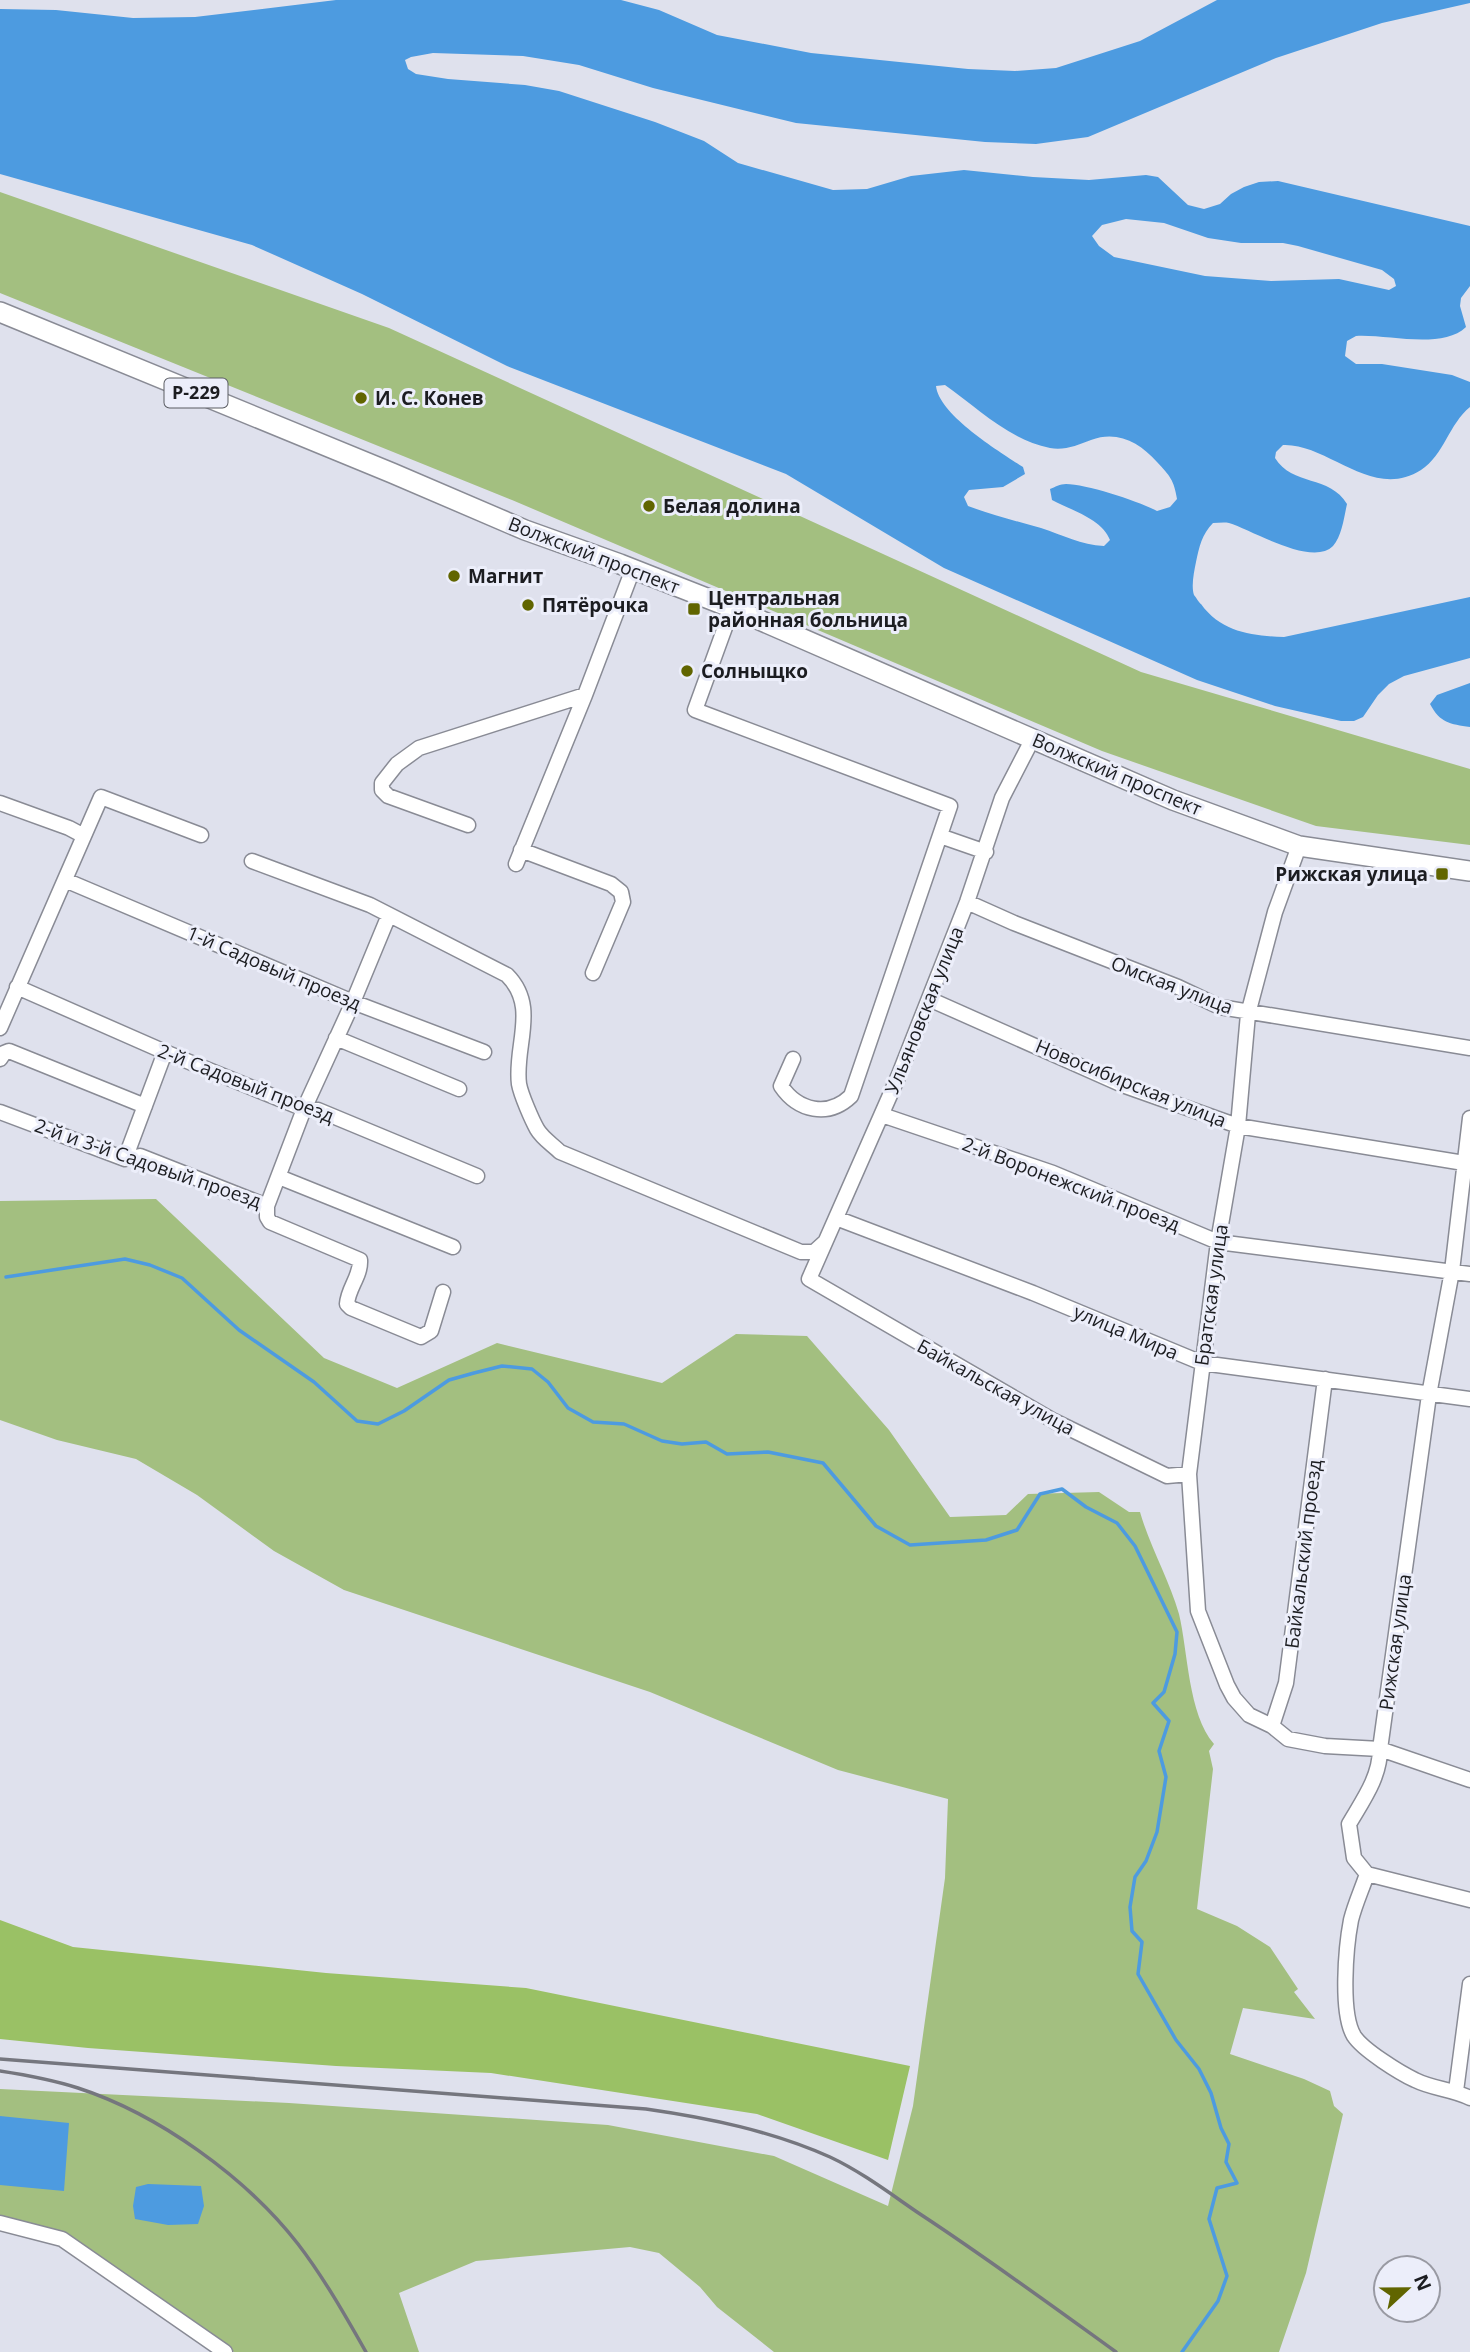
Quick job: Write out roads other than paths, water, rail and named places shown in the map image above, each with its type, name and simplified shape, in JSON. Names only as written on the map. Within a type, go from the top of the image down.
[{"type":"main road","name":"Волжский проспект","points":[[0,312],[525,530],[732,608],[1172,800],[1299,845],[1470,871]]},
{"type":"street","points":[[516,864],[633,569]]},
{"type":"street","points":[[732,608],[695,710],[950,806],[851,1096],[841,1106],[830,1110],[810,1108],[789,1097],[781,1086],[793,1059]]},
{"type":"street","points":[[468,825],[388,796],[382,790],[382,783],[397,764],[419,748],[585,695]]},
{"type":"street","name":"Ульяновская улица","points":[[809,1279],[882,1115],[929,999],[986,852],[1002,798],[1033,738]]},
{"type":"street","points":[[0,1028],[101,797],[201,835]]},
{"type":"street","points":[[0,803],[84,836]]},
{"type":"street","points":[[940,836],[986,852]]},
{"type":"street","name":"Братская улица","points":[[1272,1726],[1249,1715],[1234,1698],[1198,1611],[1189,1474],[1218,1242],[1238,1126],[1248,1014],[1275,912],[1299,845]]},
{"type":"street","points":[[521,850],[611,884],[621,892],[623,902],[593,973]]},
{"type":"street","points":[[252,862],[370,905],[495,967],[516,984],[523,1001],[526,1021],[519,1084],[538,1131],[560,1152],[801,1252],[814,1252],[825,1242]]},
{"type":"street","name":"1-й Садовый проезд","points":[[65,880],[353,1002],[484,1052]]},
{"type":"street","name":"Омская улица","points":[[967,902],[1178,987],[1220,1007],[1248,1014],[1470,1048]]},
{"type":"street","name":"2-й и 3-й Садовый проезд","points":[[0,1112],[125,1159],[140,1156],[267,1206],[304,1109],[389,915]]},
{"type":"street","name":"2-й Садовый проезд","points":[[17,987],[165,1052],[304,1109],[318,1110],[477,1176]]},
{"type":"street","name":"Новосибирская улица","points":[[929,999],[1125,1086],[1238,1126],[1464,1163]]},
{"type":"street","points":[[336,1038],[459,1089]]},
{"type":"street","points":[[0,1059],[9,1051],[145,1106]]},
{"type":"street","points":[[125,1159],[165,1052]]},
{"type":"street","name":"2-й Воронежский проезд","points":[[882,1115],[1053,1173],[1218,1242],[1470,1274]]},
{"type":"street","name":"Рижская улица","points":[[1367,1874],[1354,1858],[1349,1824],[1368,1792],[1380,1763],[1429,1395],[1452,1272],[1470,1118]]},
{"type":"street","name":"2-й и 3-й Садовый проезд","points":[[279,1177],[453,1247]]},
{"type":"street","points":[[267,1206],[270,1222],[360,1260],[361,1267],[348,1298],[347,1304],[351,1308],[421,1337],[431,1331],[443,1292]]},
{"type":"street","name":"улица Мира","points":[[836,1218],[1033,1293],[1202,1363],[1470,1399]]},
{"type":"street","name":"Байкальская улица","points":[[809,1279],[1054,1421],[1167,1476],[1189,1474]]},
{"type":"street","name":"Байкальский проезд","points":[[1272,1726],[1286,1683],[1325,1379]]},
{"type":"street","points":[[1272,1726],[1288,1739],[1325,1746],[1380,1748],[1470,1780]]},
{"type":"street","points":[[1470,1900],[1367,1874],[1351,1920],[1346,1983],[1346,2013],[1354,2037],[1370,2051],[1413,2079],[1437,2090],[1456,2091],[1470,2098]]},
{"type":"street","points":[[1456,2091],[1470,1984]]},
{"type":"street","points":[[0,2222],[62,2239],[225,2352]]},
{"type":"water","points":[[336,0],[621,0],[659,10],[717,35],[811,53],[968,69],[1015,71],[1056,68],[1140,41],[1217,0],[1470,0],[1470,3],[1382,23],[1276,58],[1088,137],[1036,144],[985,142],[796,123],[653,88],[579,65],[523,56],[433,53],[405,60],[408,69],[416,74],[559,91],[704,141],[738,163],[833,190],[867,189],[911,176],[964,170],[1089,180],[1146,175],[1158,177],[1188,205],[1204,209],[1220,204],[1244,187],[1259,182],[1278,181],[1470,226],[1470,286],[1461,298],[1460,306],[1466,327],[1443,338],[1356,336],[1347,341],[1345,356],[1356,364],[1382,364],[1452,375],[1470,382],[1470,407],[1429,464],[1403,478],[1385,479],[1350,468],[1317,452],[1283,445],[1276,452],[1275,458],[1282,467],[1331,489],[1347,504],[1336,542],[1323,551],[1297,550],[1229,523],[1213,523],[1200,546],[1193,587],[1194,595],[1218,621],[1249,634],[1284,637],[1470,597],[1470,658],[1404,676],[1389,684],[1363,717],[1354,721],[1341,721],[1275,706],[1197,680],[944,568],[786,474],[507,366],[362,294],[252,245],[0,174],[0,9],[56,10],[133,18],[195,17]],"holes":[[[1126,219],[1164,223],[1208,238],[1298,246],[1382,270],[1394,279],[1396,286],[1389,290],[1339,279],[1271,281],[1205,276],[1114,257],[1099,246],[1092,236],[1102,225]],[[945,385],[1007,431],[1035,444],[1060,449],[1101,437],[1128,440],[1150,455],[1168,475],[1177,499],[1170,507],[1157,511],[1086,487],[1064,484],[1050,489],[1052,500],[1100,526],[1110,540],[1104,546],[1080,542],[968,506],[964,497],[969,490],[1003,487],[1025,474],[1023,467],[972,432],[948,409],[936,386]]]},
{"type":"water","points":[[1470,683],[1470,727],[1442,719],[1430,704],[1437,695]]},
{"type":"water","points":[[0,2116],[69,2123],[64,2191],[0,2185]]},
{"type":"water","points":[[148,2184],[201,2186],[204,2206],[198,2224],[168,2225],[135,2219],[133,2206],[136,2187]]},
{"type":"waterway","points":[[6,1277],[125,1259],[150,1265],[182,1278],[239,1330],[314,1382],[357,1421],[378,1424],[404,1411],[449,1380],[502,1366],[532,1369],[548,1382],[568,1408],[593,1422],[624,1424],[662,1441],[682,1444],[706,1442],[727,1454],[768,1452],[823,1463],[876,1526],[910,1545],[986,1540],[1017,1530],[1040,1494],[1062,1489],[1086,1507],[1117,1523],[1135,1546],[1177,1632],[1175,1654],[1164,1692],[1153,1703],[1169,1721],[1159,1751],[1166,1777],[1157,1832],[1146,1861],[1135,1877],[1130,1907],[1132,1931],[1142,1942],[1138,1974],[1176,2040],[1199,2069],[1211,2093],[1221,2128],[1229,2144],[1226,2162],[1237,2183],[1217,2188],[1209,2219],[1227,2276],[1218,2301],[1182,2352]]},
{"type":"railway","points":[[0,2059],[646,2109],[740,2127],[808,2148],[854,2170],[1019,2282],[1116,2352]]},
{"type":"railway","points":[[0,2071],[59,2083],[108,2099],[169,2131],[227,2172],[277,2219],[298,2244],[366,2352]]},
{"type":"place","name":"И. С. Конев","points":[[361,398]]},
{"type":"place","name":"Белая долина","points":[[649,506]]},
{"type":"place","name":"Магнит","points":[[454,576]]},
{"type":"place","name":"Пятёрочка","points":[[528,605]]},
{"type":"place","name":"Центральная районная больница","points":[[694,609]]},
{"type":"place","name":"Солныщко","points":[[687,671]]},
{"type":"place","name":"Рижская улица","points":[[1442,874]]}]
